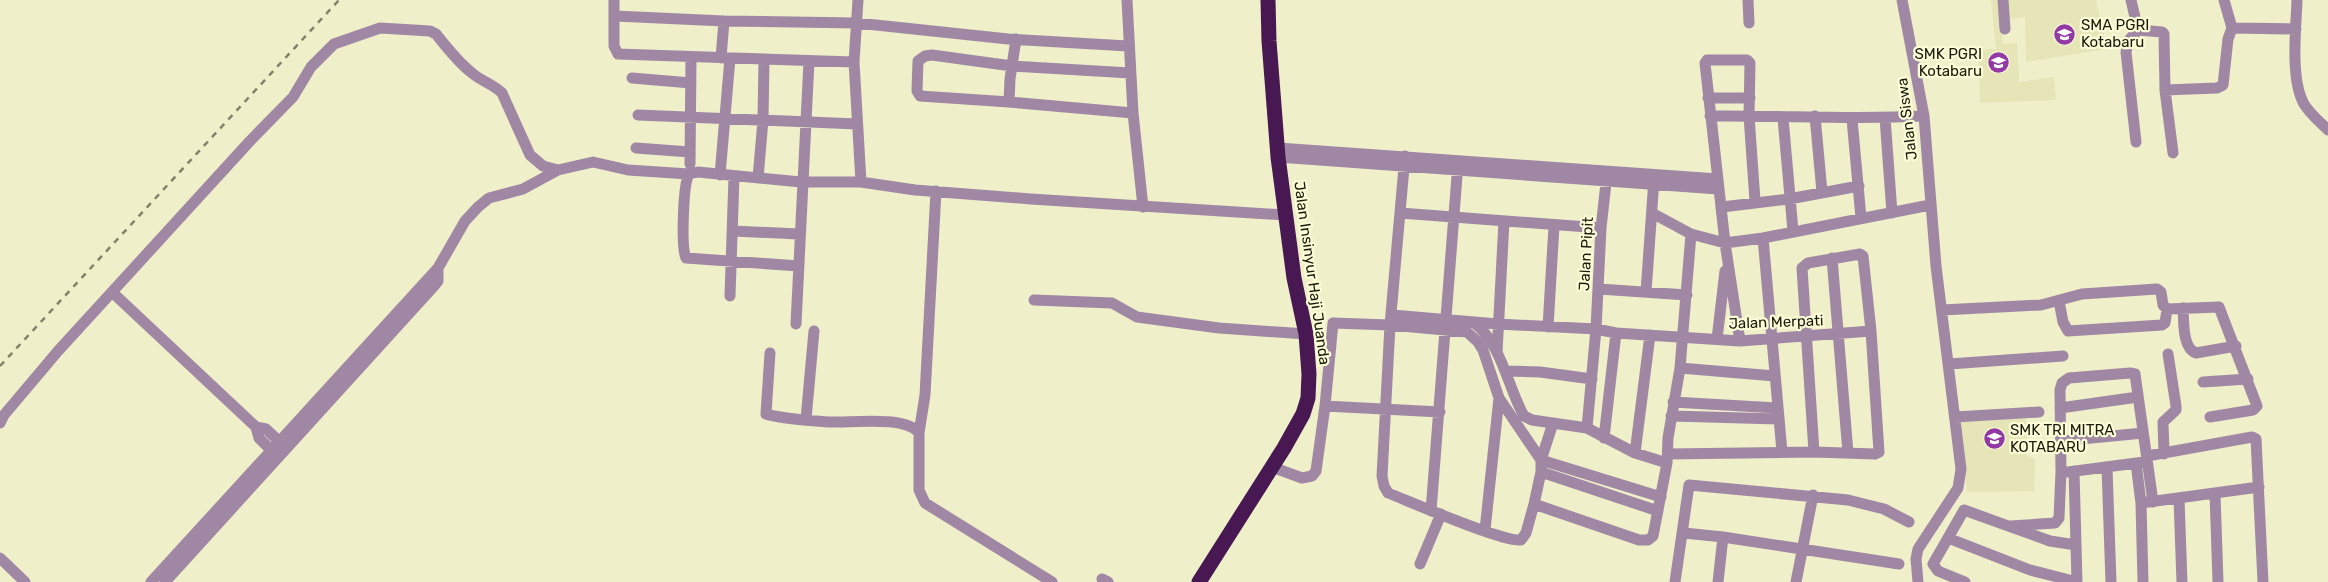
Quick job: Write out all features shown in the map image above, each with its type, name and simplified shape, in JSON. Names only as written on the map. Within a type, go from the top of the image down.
[{"type":"highway","name":"Jalan Insinyur Haji Juanda","points":[[1199,582],[1272,467],[1295,429],[1306,406],[1309,374],[1306,334],[1294,278],[1285,215],[1269,41],[1268,0]]},
{"type":"street","points":[[614,0],[614,46],[618,54],[854,62]]},
{"type":"street","points":[[858,0],[854,62],[861,182]]},
{"type":"street","points":[[1127,0],[1133,113],[1143,207]]},
{"type":"street","points":[[1748,0],[1749,23]]},
{"type":"street","name":"Jalan Siswa","points":[[1902,0],[1924,116],[1930,205],[1955,417],[1960,480],[1958,488],[1918,549],[1916,558],[1918,582]]},
{"type":"street","points":[[2003,0],[2005,29]]},
{"type":"street","points":[[2131,0],[2138,30]]},
{"type":"street","points":[[2165,90],[2218,88],[2223,85],[2228,39],[2232,28],[2224,0]]},
{"type":"street","points":[[2297,0],[2295,58],[2300,96],[2305,106],[2328,130]]},
{"type":"street","points":[[615,16],[724,21],[857,23],[1016,39],[1128,46]]},
{"type":"street","points":[[720,175],[726,119],[724,21]]},
{"type":"street","points":[[0,423],[4,415],[58,351],[293,96],[317,61],[334,44],[380,28],[430,31],[436,34],[470,72],[482,81],[496,87],[502,93],[530,155],[543,166],[558,170]]},
{"type":"street","points":[[2232,28],[2296,29]]},
{"type":"street","points":[[2138,30],[2163,33],[2165,90],[2173,153]]},
{"type":"street","points":[[2136,142],[2126,52],[2129,40],[2138,30]]},
{"type":"street","points":[[1009,102],[1016,39]]},
{"type":"street","points":[[1130,73],[1012,66],[925,56],[918,61],[917,91],[920,96],[1133,113]]},
{"type":"street","points":[[692,58],[690,163],[685,203],[684,255],[690,259],[799,266]]},
{"type":"street","points":[[758,178],[763,120],[764,59]]},
{"type":"street","points":[[1740,341],[1725,244],[1708,98],[1705,63],[1710,60],[1750,61],[1749,116],[1755,201]]},
{"type":"street","points":[[796,324],[808,61]]},
{"type":"street","points":[[632,78],[691,83]]},
{"type":"street","points":[[1708,98],[1750,98]]},
{"type":"street","points":[[638,115],[857,124]]},
{"type":"street","points":[[1710,116],[1885,118],[1924,116]]},
{"type":"street","points":[[1816,116],[1822,192]]},
{"type":"street","points":[[1783,118],[1793,232]]},
{"type":"street","points":[[1852,118],[1861,218]]},
{"type":"street","points":[[1885,118],[1892,213]]},
{"type":"street","points":[[636,148],[690,163],[720,175],[734,177],[801,182],[861,182],[936,191],[1143,207],[1285,215]]},
{"type":"street","points":[[1278,152],[1718,184]]},
{"type":"street","points":[[1404,161],[1385,409],[1382,476],[1384,486],[1388,493],[1436,512],[1506,538],[1521,540],[1526,533],[1534,504],[1541,472],[1541,460],[1553,423]]},
{"type":"street","points":[[165,582],[274,454],[438,268],[465,221],[489,198],[523,189],[558,170],[593,162],[628,170],[690,163]]},
{"type":"street","points":[[1420,564],[1436,512],[1440,412],[1458,165]]},
{"type":"street","name":"Jalan Pipit","points":[[1587,428],[1599,290],[1601,228],[1606,176]]},
{"type":"street","points":[[730,296],[734,177]]},
{"type":"street","points":[[1646,292],[1654,180]]},
{"type":"street","points":[[1722,207],[1755,201],[1789,199],[1858,186]]},
{"type":"street","points":[[936,191],[924,395],[919,433],[919,490],[925,503],[1052,582]]},
{"type":"street","points":[[1652,214],[1691,234],[1725,244],[1930,205]]},
{"type":"street","points":[[1400,213],[1554,226],[1601,228]]},
{"type":"street","points":[[1497,353],[1504,221]]},
{"type":"street","points":[[1548,327],[1554,226]]},
{"type":"street","points":[[733,232],[799,234]]},
{"type":"street","points":[[1534,504],[1639,540],[1648,540],[1653,536],[1668,459],[1671,416],[1680,368],[1691,234]]},
{"type":"street","points":[[1763,238],[1773,339],[1777,413],[1782,452]]},
{"type":"street","points":[[1473,322],[1480,327],[1497,353],[1524,416],[1532,420],[1587,428],[1635,453],[1668,459],[1782,452],[1875,454],[1879,450],[1871,331],[1863,256],[1859,254],[1808,263],[1802,268],[1814,452]]},
{"type":"street","points":[[1717,339],[1727,257]]},
{"type":"street","points":[[1832,258],[1840,334],[1848,453]]},
{"type":"street","points":[[1599,290],[1687,295]]},
{"type":"street","points":[[1942,310],[2041,305],[2082,294],[2157,290],[2161,292],[2163,305],[2167,309],[2166,323],[2162,325],[2068,331],[2063,322],[2059,301]]},
{"type":"street","points":[[112,292],[256,428],[259,438],[274,454]]},
{"type":"street","points":[[1034,300],[1112,304],[1137,317],[1219,328],[1306,334]]},
{"type":"street","points":[[2167,309],[2219,307],[2236,346],[2257,408],[2210,417]]},
{"type":"street","points":[[2183,308],[2187,342],[2191,351],[2196,353],[2236,346]]},
{"type":"street","points":[[1272,467],[1302,478],[1314,474],[1325,406],[1333,323],[1391,320],[1446,325],[1466,332],[1478,342],[1484,350],[1499,398],[1541,460],[1661,497]]},
{"type":"street","name":"Jalan Merpati","points":[[1446,325],[1473,322],[1596,329],[1616,333],[1740,341],[1871,331]]},
{"type":"street","points":[[806,419],[814,331]]},
{"type":"street","points":[[1604,438],[1616,333]]},
{"type":"street","points":[[1635,453],[1650,335]]},
{"type":"street","points":[[770,352],[766,414],[827,422],[897,423],[915,428],[919,433]]},
{"type":"street","points":[[2164,454],[2162,422],[2176,410],[2168,354]]},
{"type":"street","points":[[1949,364],[2063,356]]},
{"type":"street","points":[[1680,368],[1775,376]]},
{"type":"street","points":[[1505,371],[1540,372],[1592,378]]},
{"type":"street","points":[[2011,526],[2058,521],[2062,472],[2061,386],[2069,378],[2132,373],[2137,379],[2143,433],[2144,460],[2141,503],[2143,582]]},
{"type":"street","points":[[2203,382],[2248,379]]},
{"type":"street","points":[[2060,408],[2138,397]]},
{"type":"street","points":[[1485,530],[1499,398]]},
{"type":"street","points":[[1673,402],[1777,413]]},
{"type":"street","points":[[1325,406],[1440,412]]},
{"type":"street","points":[[1955,417],[2039,412]]},
{"type":"street","points":[[1671,416],[1777,413]]},
{"type":"street","points":[[256,428],[266,429],[283,444]]},
{"type":"street","points":[[2061,440],[2143,433]]},
{"type":"street","points":[[2062,472],[2107,468],[2164,454],[2254,437],[2257,442],[2263,582]]},
{"type":"street","points":[[151,582],[274,454]]},
{"type":"street","points":[[2144,460],[2153,502]]},
{"type":"street","points":[[2107,468],[2111,582]]},
{"type":"street","points":[[1948,538],[2030,570],[2078,582],[2074,471]]},
{"type":"street","points":[[1541,472],[1658,511]]},
{"type":"street","points":[[1675,582],[1684,533],[1689,485],[1814,495],[1848,500],[1884,509],[1909,522]]},
{"type":"street","points":[[2141,503],[2259,487]]},
{"type":"street","points":[[2215,494],[2218,582]]},
{"type":"street","points":[[1796,582],[1814,495]]},
{"type":"street","points":[[2179,499],[2182,582]]},
{"type":"street","points":[[1965,582],[1938,571],[1934,566],[1934,561],[1964,510],[2050,541],[2076,545]]},
{"type":"street","points":[[1684,533],[1723,537],[1899,564]]},
{"type":"street","points":[[1720,582],[1723,537]]},
{"type":"street","points":[[0,558],[26,582]]},
{"type":"shaded area","name":"SMK PGRI Kotabaru","points":[[1991,0],[1997,0],[2003,44],[2017,43],[2019,82],[2054,77],[2056,100],[1980,103],[1978,50],[1996,49]]},
{"type":"shaded area","name":"SMA PGRI Kotabaru","points":[[2007,0],[2096,0],[2107,49],[2026,62],[2025,17],[2009,19]]},
{"type":"shaded area","name":"SMK TRI MITRA KOTABARU","points":[[2026,418],[2027,456],[2035,459],[2034,491],[1967,492],[1960,422]]},
{"type":"railway","points":[[0,366],[339,0]]},
{"type":"place","name":"SMA PGRI Kotabaru","points":[[2065,34]]},
{"type":"place","name":"SMK PGRI Kotabaru","points":[[1998,63]]},
{"type":"place","name":"SMK TRI MITRA KOTABARU","points":[[1994,439]]}]
